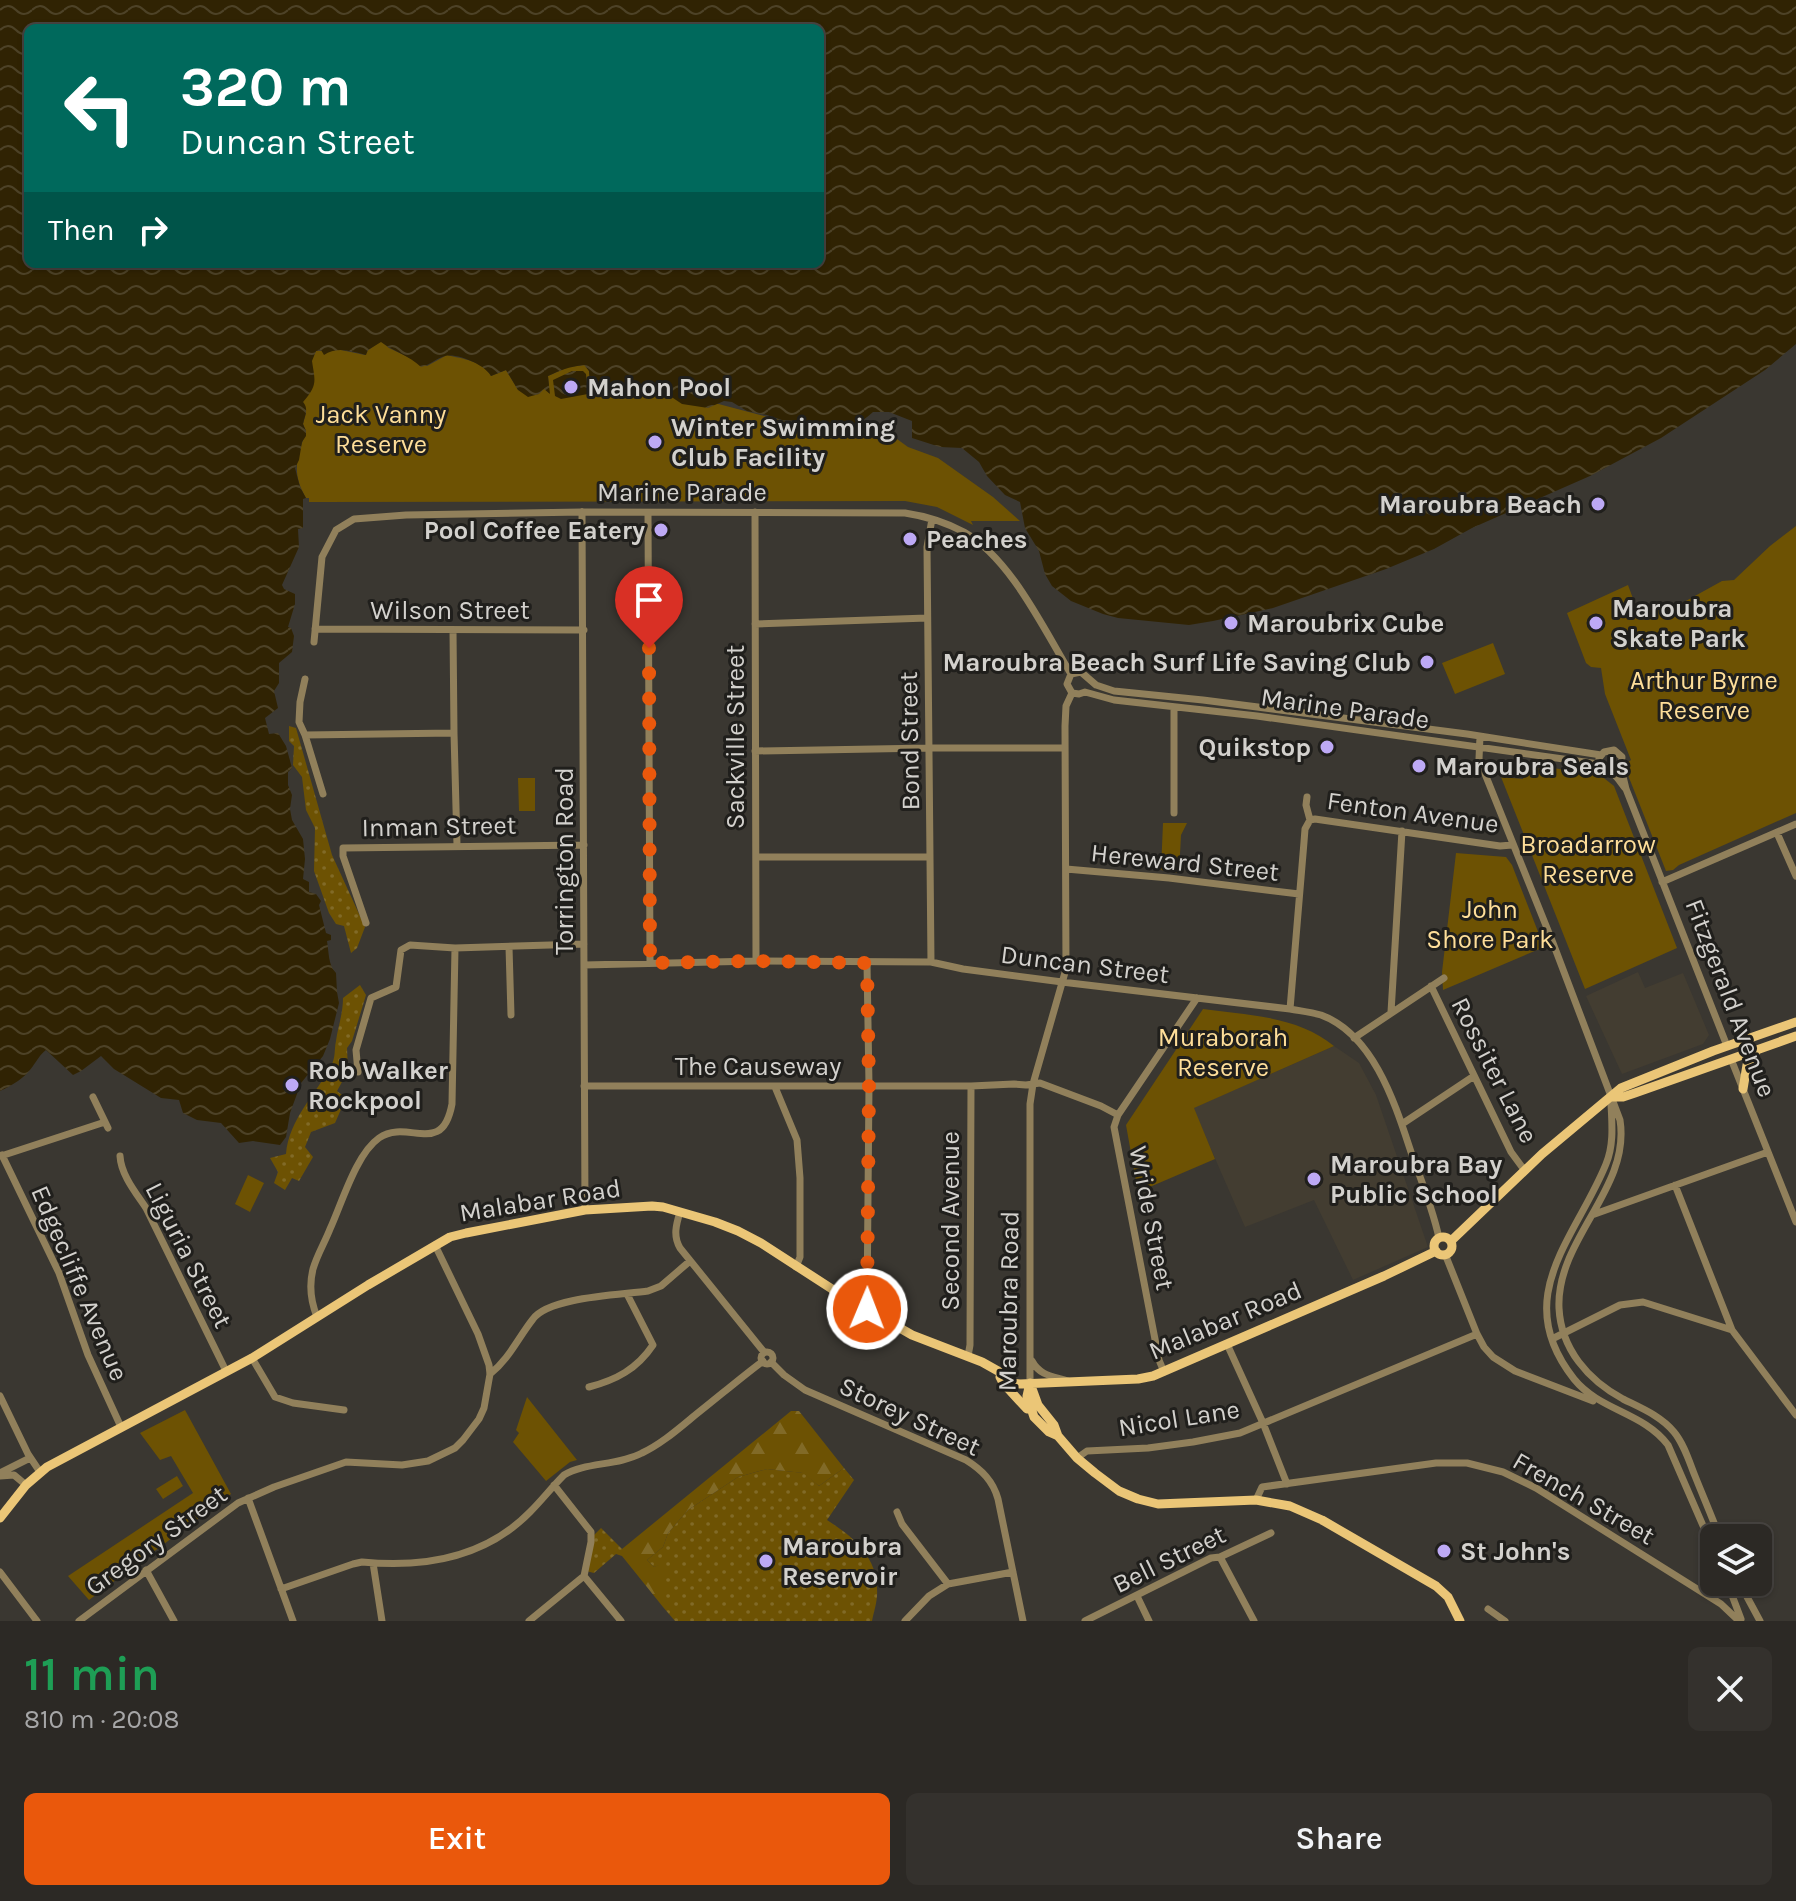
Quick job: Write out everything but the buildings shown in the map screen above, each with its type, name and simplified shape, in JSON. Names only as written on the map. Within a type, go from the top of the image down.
[{"type":"main road","points":[[1451,1241],[1446,1237],[1439,1238],[1434,1244],[1440,1253],[1451,1250],[1451,1241],[1525,1171],[1621,1088],[1796,1022]]},
{"type":"main road","points":[[1611,1097],[1623,1097],[1796,1036]]},
{"type":"main road","name":"Fitzgerald Avenue","points":[[1727,1046],[1731,1059]]},
{"type":"main road","points":[[1743,1089],[1747,1065],[1757,1050]]},
{"type":"main road","name":"Malabar Road","points":[[0,1518],[26,1485],[57,1461],[252,1358],[450,1237],[585,1210],[652,1206],[715,1222],[749,1236],[912,1335],[968,1356],[998,1371],[1013,1383],[1138,1379],[1164,1372],[1440,1253]]},
{"type":"main road","points":[[998,1371],[1003,1383],[1034,1417]]},
{"type":"main road","points":[[1030,1383],[1038,1405],[1054,1425],[1058,1436]]},
{"type":"main road","name":"Maroubra Road","points":[[1030,1383],[1027,1396],[1034,1417],[1109,1484],[1147,1502],[1169,1505],[1256,1500],[1307,1512],[1436,1586],[1448,1597],[1460,1621]]},
{"type":"street","name":"Marine Parade","points":[[314,642],[322,557],[336,530],[354,519],[406,515],[582,512],[905,513],[932,519],[964,532],[986,548],[1004,567],[1071,674]]},
{"type":"street","name":"Torrington Road","points":[[582,512],[585,1210]]},
{"type":"street","name":"Sackville Street","points":[[755,512],[756,961]]},
{"type":"street","points":[[648,513],[650,963]]},
{"type":"street","name":"Bond Street","points":[[931,962],[927,547],[932,519]]},
{"type":"street","points":[[755,624],[927,618]]},
{"type":"street","name":"Wilson Street","points":[[315,629],[584,630]]},
{"type":"street","points":[[453,630],[457,845]]},
{"type":"street","points":[[1081,672],[1089,680],[1085,692],[1072,693],[1067,684],[1071,674],[1081,672]]},
{"type":"street","points":[[305,679],[299,722],[323,794]]},
{"type":"street","name":"Marine Parade","points":[[1089,680],[1114,691],[1480,736],[1601,755]]},
{"type":"street","name":"Marine Parade","points":[[1085,692],[1114,700],[1257,716],[1599,764]]},
{"type":"street","name":"Maroubra Road","points":[[1030,1383],[1030,1115],[1033,1084],[1066,969],[1065,748],[1066,706],[1072,693]]},
{"type":"street","points":[[1174,707],[1174,813]]},
{"type":"street","points":[[305,735],[454,733]]},
{"type":"street","points":[[1480,736],[1479,759],[1552,942],[1622,1132],[1614,1169],[1563,1275],[1559,1304],[1564,1333],[1585,1370],[1611,1392],[1649,1412],[1673,1431],[1687,1456],[1714,1524]]},
{"type":"street","points":[[755,751],[1065,748]]},
{"type":"street","points":[[1610,750],[1623,759],[1621,768],[1613,774],[1603,771],[1599,764],[1601,755],[1610,750]]},
{"type":"street","name":"Fitzgerald Avenue","points":[[1621,768],[1626,789],[1727,1046]]},
{"type":"street","name":"Fitzgerald Avenue","points":[[1613,774],[1626,789]]},
{"type":"street","points":[[1290,1009],[1305,829],[1310,820],[1307,797]]},
{"type":"street","name":"Fenton Avenue","points":[[1310,820],[1500,846],[1512,845]]},
{"type":"street","points":[[1662,882],[1796,824]]},
{"type":"street","points":[[1391,1012],[1402,831]]},
{"type":"street","points":[[1777,833],[1796,876]]},
{"type":"street","name":"Inman Street","points":[[366,923],[343,848],[584,845]]},
{"type":"street","points":[[756,857],[930,857]]},
{"type":"street","name":"Hereward Street","points":[[1066,869],[1299,894]]},
{"type":"street","points":[[358,1072],[356,1050],[371,998],[396,987],[401,950],[410,945],[455,948],[584,944]]},
{"type":"street","points":[[509,947],[511,1015]]},
{"type":"street","points":[[317,1317],[312,1300],[313,1269],[365,1154],[382,1135],[392,1132],[433,1133],[443,1128],[449,1120],[452,1104],[455,948]]},
{"type":"street","name":"Duncan Street","points":[[584,965],[756,961],[931,962],[963,969],[1322,1015],[1354,1038],[1387,1084],[1439,1238]]},
{"type":"street","points":[[867,963],[867,1309]]},
{"type":"street","points":[[1354,1038],[1444,978]]},
{"type":"street","name":"Rossiter Lane","points":[[1431,986],[1511,1152],[1525,1171]]},
{"type":"street","name":"Wride Street","points":[[1164,1372],[1159,1360],[1114,1127],[1118,1115],[1197,998]]},
{"type":"street","name":"Fitzgerald Avenue","points":[[1731,1059],[1796,1222]]},
{"type":"street","points":[[1402,1124],[1474,1076]]},
{"type":"street","name":"The Causeway","points":[[584,1086],[1043,1084],[1118,1115]]},
{"type":"street","name":"Second Avenue","points":[[968,1356],[971,1086]]},
{"type":"street","points":[[775,1087],[797,1140],[800,1257],[796,1267]]},
{"type":"street","points":[[1,1156],[107,1125],[93,1097]]},
{"type":"street","points":[[1611,1097],[1612,1138],[1606,1164],[1562,1247],[1551,1274],[1547,1303],[1552,1339],[1573,1378],[1589,1394],[1614,1409]]},
{"type":"street","points":[[1592,1215],[1768,1152]]},
{"type":"street","name":"Edgecliffe Avenue","points":[[1,1156],[59,1273],[88,1355],[121,1427]]},
{"type":"street","name":"Liguria Street","points":[[120,1156],[131,1185],[146,1208],[226,1371]]},
{"type":"street","points":[[1675,1185],[1732,1330],[1796,1415]]},
{"type":"street","name":"Storey Street","points":[[680,1212],[676,1241],[766,1359],[784,1375],[805,1390],[966,1460],[984,1473],[994,1486],[998,1499],[1023,1621]]},
{"type":"street","name":"Gregory Street","points":[[79,1621],[248,1498],[346,1462],[416,1464],[442,1456],[463,1440],[479,1419],[487,1397],[490,1374],[478,1334],[435,1245]]},
{"type":"street","points":[[1440,1253],[1488,1352],[1500,1364],[1614,1409],[1657,1431],[1668,1445],[1702,1524]]},
{"type":"street","points":[[490,1374],[503,1364],[533,1319],[549,1307],[655,1289],[690,1261]]},
{"type":"street","points":[[589,1387],[622,1376],[656,1346],[627,1294]]},
{"type":"street","points":[[1552,1339],[1620,1305],[1643,1302],[1732,1330]]},
{"type":"street","name":"Nicol Lane","points":[[1077,1458],[1087,1451],[1148,1448],[1240,1433],[1477,1334]]},
{"type":"street","points":[[1227,1344],[1287,1484]]},
{"type":"street","points":[[252,1358],[275,1397],[293,1403],[344,1410]]},
{"type":"street","points":[[281,1589],[362,1562],[419,1563],[465,1553],[516,1524],[570,1471],[618,1462],[646,1452],[766,1359]]},
{"type":"street","points":[[1031,1359],[1042,1373],[1070,1381]]},
{"type":"street","points":[[1555,1385],[1561,1385],[1585,1370]]},
{"type":"street","points":[[0,1396],[40,1472]]},
{"type":"street","points":[[0,1474],[30,1458]]},
{"type":"street","name":"French Street","points":[[1256,1500],[1262,1487],[1436,1463],[1467,1463],[1503,1472],[1536,1488],[1721,1604],[1741,1621]]},
{"type":"street","points":[[0,1474],[14,1475],[26,1485]]},
{"type":"street","points":[[529,1621],[584,1576],[591,1542],[591,1532],[554,1485]]},
{"type":"street","points":[[248,1498],[293,1621]]},
{"type":"street","points":[[897,1512],[902,1524],[948,1584]]},
{"type":"street","name":"Bell Street","points":[[1085,1621],[1211,1558],[1220,1557],[1271,1533]]},
{"type":"street","points":[[1220,1557],[1254,1621]]},
{"type":"street","points":[[373,1563],[382,1621]]},
{"type":"street","points":[[146,1570],[174,1621]]},
{"type":"street","points":[[0,1572],[37,1621]]},
{"type":"street","points":[[905,1621],[929,1596],[948,1584],[1013,1572]]},
{"type":"street","points":[[584,1576],[621,1621]]},
{"type":"street","points":[[1137,1596],[1149,1621]]},
{"type":"street","points":[[1732,1596],[1741,1621]]},
{"type":"street","points":[[1747,1596],[1760,1621]]},
{"type":"street","points":[[1488,1609],[1505,1621]]},
{"type":"shaded area","points":[[1638,972],[1645,988],[1683,973],[1709,1035],[1703,1044],[1622,1074],[1586,996]]},
{"type":"shaded area","name":"Maroubra Bay Public School","points":[[1334,1046],[1359,1063],[1376,1095],[1428,1247],[1353,1280],[1314,1200],[1245,1227],[1193,1108]]},
{"type":"green space","name":"Jack Vanny Reserve","points":[[381,341],[427,366],[447,355],[478,364],[491,376],[506,370],[518,390],[544,388],[549,393],[548,376],[568,367],[585,365],[589,371],[592,397],[619,384],[646,394],[658,388],[775,419],[851,435],[890,434],[908,447],[938,458],[993,497],[1020,521],[971,521],[973,525],[937,507],[905,501],[309,502],[298,480],[297,465],[306,431],[303,402],[313,371],[311,361],[316,351],[341,350],[365,355]]},
{"type":"green space","name":"Arthur Byrne Reserve","points":[[1796,526],[1796,813],[1666,871],[1626,770],[1631,760],[1605,694],[1601,668],[1586,663],[1567,613],[1628,585],[1638,612],[1646,613],[1684,602],[1722,581],[1734,580]]},
{"type":"green space","points":[[1493,643],[1505,674],[1455,694],[1442,663]]},
{"type":"green space","points":[[289,726],[296,728],[332,855],[365,927],[357,948],[351,953],[344,926],[336,924],[329,913],[314,871],[315,828],[306,810],[302,777],[293,765],[294,746],[289,741]]},
{"type":"green space","name":"Broadarrow Reserve","points":[[1526,764],[1600,775],[1614,786],[1677,948],[1585,989],[1501,777],[1523,779]]},
{"type":"green space","points":[[518,778],[535,778],[535,811],[519,811]]},
{"type":"green space","points":[[1163,823],[1187,823],[1181,835],[1179,873],[1161,870]]},
{"type":"green space","name":"John Shore Park","points":[[1456,853],[1506,857],[1512,865],[1544,947],[1443,990],[1442,972]]},
{"type":"green space","points":[[360,985],[366,995],[347,1048],[348,1071],[337,1091],[346,1098],[335,1123],[311,1132],[305,1147],[313,1157],[299,1181],[292,1178],[285,1190],[274,1183],[278,1172],[270,1158],[286,1154],[292,1129],[333,1063],[343,998]]},
{"type":"green space","name":"Muraborah Reserve","points":[[1203,1009],[1288,1023],[1305,1028],[1334,1046],[1194,1108],[1215,1159],[1138,1192],[1126,1125]]},
{"type":"green space","points":[[248,1175],[264,1183],[250,1212],[235,1204]]},
{"type":"green space","points":[[527,1397],[577,1460],[546,1481],[513,1442],[519,1433],[516,1430]]},
{"type":"green space","points":[[185,1410],[231,1494],[89,1600],[68,1576],[193,1493],[171,1456],[160,1460],[140,1433]]},
{"type":"green space","points":[[791,1411],[799,1411],[844,1468],[819,1486],[803,1473],[767,1469],[738,1477],[688,1510],[668,1533],[663,1547],[647,1560],[654,1567],[663,1563],[663,1607],[622,1556],[622,1549]]},
{"type":"green space","name":"Maroubra Reservoir","points":[[844,1468],[854,1480],[827,1520],[854,1540],[873,1567],[877,1593],[872,1621],[675,1621],[663,1607],[663,1564],[654,1567],[647,1560],[663,1547],[668,1533],[688,1510],[738,1477],[767,1469],[804,1473],[819,1486]]},
{"type":"green space","points":[[177,1476],[183,1486],[163,1499],[156,1489]]},
{"type":"green space","points":[[601,1528],[622,1549],[622,1556],[616,1554],[594,1573],[586,1571],[592,1537]]},
{"type":"water","points":[[0,0],[1796,0],[1796,344],[1765,370],[1661,438],[1590,476],[1386,569],[1273,608],[1189,625],[1118,618],[1071,601],[1052,586],[1045,574],[1039,551],[1025,528],[1020,502],[1005,495],[979,462],[962,448],[940,447],[912,438],[912,421],[889,412],[873,412],[854,425],[837,428],[782,420],[747,411],[732,402],[724,401],[708,408],[682,404],[658,388],[646,394],[619,385],[591,397],[589,371],[584,365],[548,376],[550,394],[544,389],[528,397],[518,390],[506,370],[491,376],[477,364],[457,356],[445,356],[421,367],[381,342],[368,350],[366,355],[339,350],[324,355],[321,350],[316,351],[312,361],[313,387],[303,402],[306,436],[295,468],[306,498],[303,499],[303,528],[298,529],[299,547],[282,585],[295,594],[288,627],[294,636],[292,652],[279,663],[279,683],[274,691],[278,708],[265,718],[269,734],[278,733],[286,746],[292,768],[288,772],[288,785],[292,795],[292,820],[303,839],[303,879],[309,882],[309,892],[316,894],[321,901],[319,905],[326,933],[331,935],[331,940],[327,941],[330,962],[336,973],[339,1003],[323,1056],[301,1083],[290,1113],[286,1137],[280,1145],[253,1141],[239,1143],[221,1123],[197,1120],[183,1113],[179,1100],[161,1098],[114,1069],[101,1056],[73,1075],[46,1050],[14,1084],[0,1091]]},
{"type":"water","name":"Mahon Pool","points":[[572,371],[586,374],[588,394],[561,399],[555,396],[553,380]]},
{"type":"place","name":"Mahon Pool","points":[[571,387]]},
{"type":"place","name":"Winter Swimming Club Facility","points":[[655,442]]},
{"type":"place","name":"Maroubra Beach","points":[[1598,504]]},
{"type":"place","name":"Pool Coffee Eatery","points":[[661,530]]},
{"type":"place","name":"Peaches","points":[[910,539]]},
{"type":"place","name":"Maroubrix Cube","points":[[1231,623]]},
{"type":"place","name":"Maroubra Skate Park","points":[[1596,623]]},
{"type":"place","name":"Maroubra Beach Surf Life Saving Club","points":[[1427,662]]},
{"type":"place","name":"Quikstop","points":[[1327,747]]},
{"type":"place","name":"Maroubra Seals","points":[[1419,766]]},
{"type":"place","name":"Rob Walker Rockpool","points":[[292,1085]]},
{"type":"place","name":"Maroubra Bay Public School","points":[[1314,1179]]},
{"type":"place","name":"St John's","points":[[1444,1551]]},
{"type":"place","name":"Maroubra Reservoir","points":[[766,1561]]},
{"type":"route","points":[[649,648],[650,963],[867,963],[867,1309]]}]
